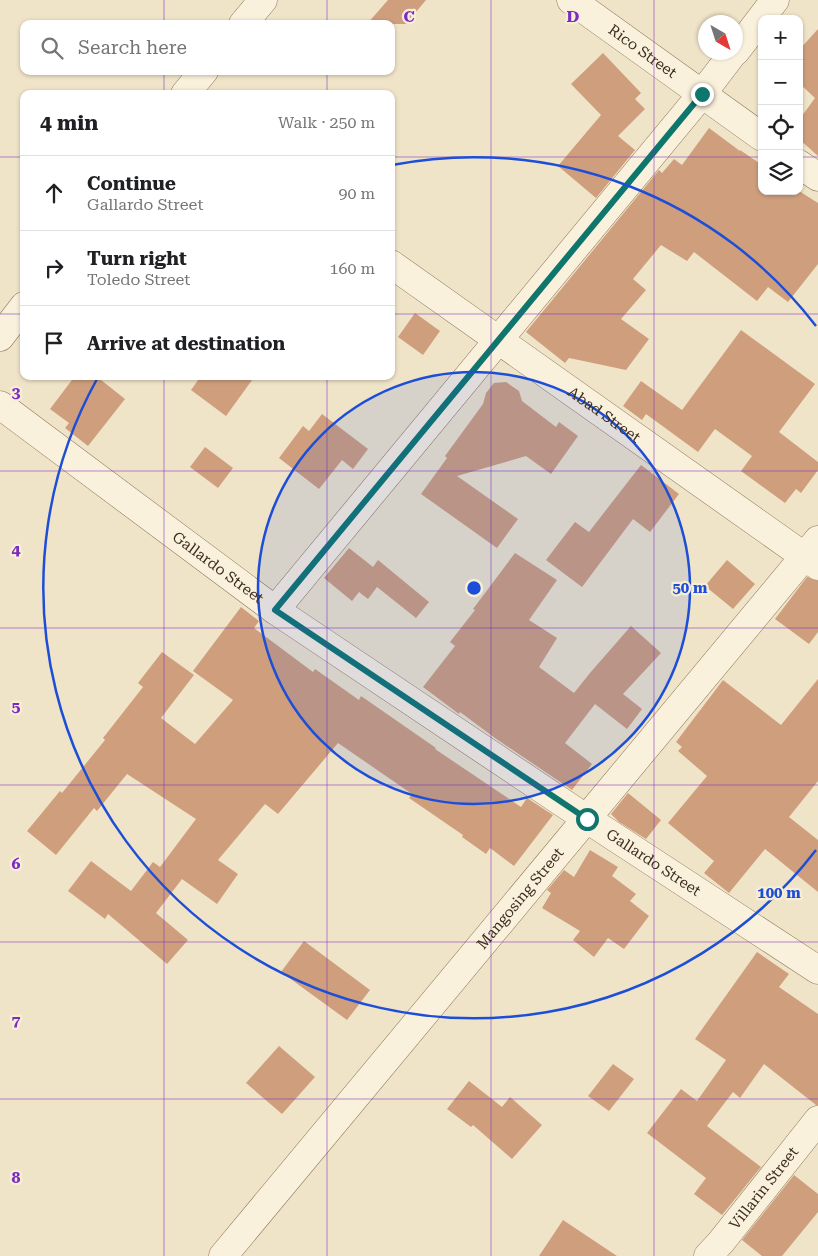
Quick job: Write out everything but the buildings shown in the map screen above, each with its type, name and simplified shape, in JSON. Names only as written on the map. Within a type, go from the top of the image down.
[{"type":"street","points":[[246,20],[263,0]]},
{"type":"street","name":"Rico Street","points":[[570,0],[758,134]]},
{"type":"street","points":[[743,42],[776,0]]},
{"type":"street","points":[[275,610],[729,60]]},
{"type":"street","points":[[189,90],[201,75]]},
{"type":"street","points":[[803,167],[818,177]]},
{"type":"street","name":"Abad Street","points":[[395,267],[499,340],[814,554]]},
{"type":"street","points":[[0,337],[20,311]]},
{"type":"street","name":"Gallardo Street","points":[[0,404],[275,610],[587,819],[818,970]]},
{"type":"street","name":"Mangosing Street","points":[[223,1256],[587,819],[814,554]]},
{"type":"street","name":"Villarin Street","points":[[708,1256],[818,1120]]},
{"type":"route","points":[[587,819],[275,610],[702,94]]}]
